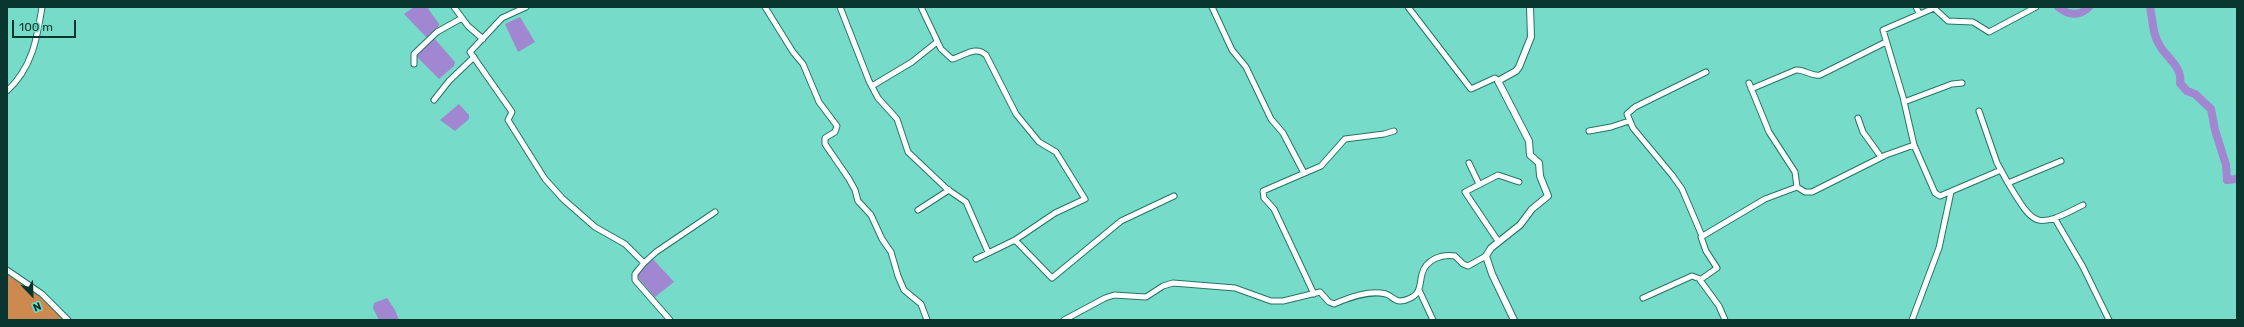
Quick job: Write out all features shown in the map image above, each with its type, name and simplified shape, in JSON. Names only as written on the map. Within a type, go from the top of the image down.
[{"type":"street","points":[[7,91],[18,81],[31,58],[38,36],[42,7]]},
{"type":"street","points":[[454,7],[462,18],[483,39]]},
{"type":"street","points":[[526,7],[502,18],[470,52],[512,112],[508,120],[548,184],[587,220],[625,244],[644,263]]},
{"type":"street","points":[[765,7],[793,52],[803,64],[819,102],[837,126],[836,132],[825,138],[826,144],[849,179],[858,201],[871,215],[878,232],[891,252],[904,290],[922,304],[927,320]]},
{"type":"street","points":[[840,7],[878,98],[897,118],[905,146],[912,156],[949,190],[966,202],[988,252]]},
{"type":"street","points":[[921,7],[937,42],[943,52],[952,59],[974,51],[982,52],[986,55],[1016,114],[1039,142],[1056,152],[1085,199],[1055,213],[1015,240],[976,259]]},
{"type":"street","points":[[1212,7],[1232,50],[1246,67],[1272,119],[1287,140],[1304,173]]},
{"type":"street","points":[[1064,320],[1105,298],[1114,295],[1146,297],[1163,286],[1173,283],[1235,288],[1271,301],[1314,294],[1323,294],[1329,302],[1334,304],[1356,295],[1383,294],[1402,301],[1415,295],[1419,290],[1424,269],[1438,256],[1455,256],[1463,264],[1468,266],[1486,256],[1488,251],[1498,241],[1520,224],[1532,209],[1548,196],[1540,176],[1539,163],[1530,155],[1529,141],[1498,81],[1495,78],[1471,89],[1408,7]]},
{"type":"street","points":[[1498,81],[1516,71],[1519,67],[1531,37],[1530,7]]},
{"type":"street","points":[[1916,7],[1919,13]]},
{"type":"street","points":[[2001,170],[1940,196],[1935,193],[1914,145],[1904,102],[1883,30],[1919,13],[1934,8],[1948,21],[1973,22],[1989,32],[2036,7]]},
{"type":"street","points":[[414,64],[414,54],[437,32],[462,18]]},
{"type":"street","points":[[872,86],[912,62],[937,42]]},
{"type":"street","points":[[1751,89],[1796,70],[1801,69],[1815,76],[1823,74],[1886,42]]},
{"type":"street","points":[[434,100],[449,81],[474,57]]},
{"type":"street","points":[[1643,298],[1692,276],[1700,278],[1717,268],[1701,240],[1702,236],[1682,189],[1629,121],[1628,112],[1635,107],[1706,72]]},
{"type":"street","points":[[1749,83],[1769,132],[1795,172],[1797,187]]},
{"type":"street","points":[[1904,102],[1952,84],[1962,83]]},
{"type":"street","points":[[1979,111],[2001,170],[2026,212],[2034,220],[2046,221],[2055,219],[2083,205]]},
{"type":"street","points":[[1858,118],[1863,132],[1881,157]]},
{"type":"street","points":[[1589,131],[1611,127],[1629,121]]},
{"type":"street","points":[[1314,294],[1274,209],[1263,194],[1264,190],[1324,164],[1345,138],[1384,134],[1394,131]]},
{"type":"street","points":[[1797,187],[1805,192],[1812,192],[1881,157],[1914,145]]},
{"type":"street","points":[[2008,183],[2061,161]]},
{"type":"street","points":[[1469,163],[1479,184]]},
{"type":"street","points":[[1498,241],[1465,192],[1498,175],[1519,182]]},
{"type":"street","points":[[1702,236],[1765,199],[1797,187]]},
{"type":"street","points":[[918,210],[949,190]]},
{"type":"street","points":[[1912,320],[1939,248],[1951,192]]},
{"type":"street","points":[[1015,240],[1052,278],[1121,221],[1174,196]]},
{"type":"street","points":[[670,320],[635,280],[634,274],[656,252],[716,212]]},
{"type":"street","points":[[2055,219],[2083,266],[2109,320]]},
{"type":"street","points":[[1486,256],[1492,274],[1514,320]]},
{"type":"street","points":[[7,270],[42,294],[68,320]]},
{"type":"street","points":[[1700,278],[1702,286],[1719,306],[1725,320]]},
{"type":"street","points":[[1419,290],[1433,320]]},
{"type":"shaded area","points":[[414,7],[427,7],[439,24],[438,28],[427,38],[404,14]]},
{"type":"shaded area","points":[[520,17],[535,42],[518,52],[505,24]]},
{"type":"shaded area","points":[[434,38],[455,62],[454,66],[439,79],[416,56]]},
{"type":"shaded area","points":[[459,104],[469,115],[469,119],[455,131],[440,120]]},
{"type":"shaded area","points":[[653,259],[674,282],[655,297],[635,274]]},
{"type":"shaded area","points":[[7,271],[42,294],[66,320],[7,320]]},
{"type":"shaded area","points":[[387,298],[395,310],[399,320],[379,320],[373,308],[374,303]]},
{"type":"waterway","points":[[2058,7],[2066,12],[2074,14],[2077,14],[2089,7]]},
{"type":"waterway","points":[[2150,7],[2155,37],[2177,68],[2180,83],[2187,91],[2195,94],[2211,109],[2215,130],[2226,165],[2227,180],[2237,179]]}]
